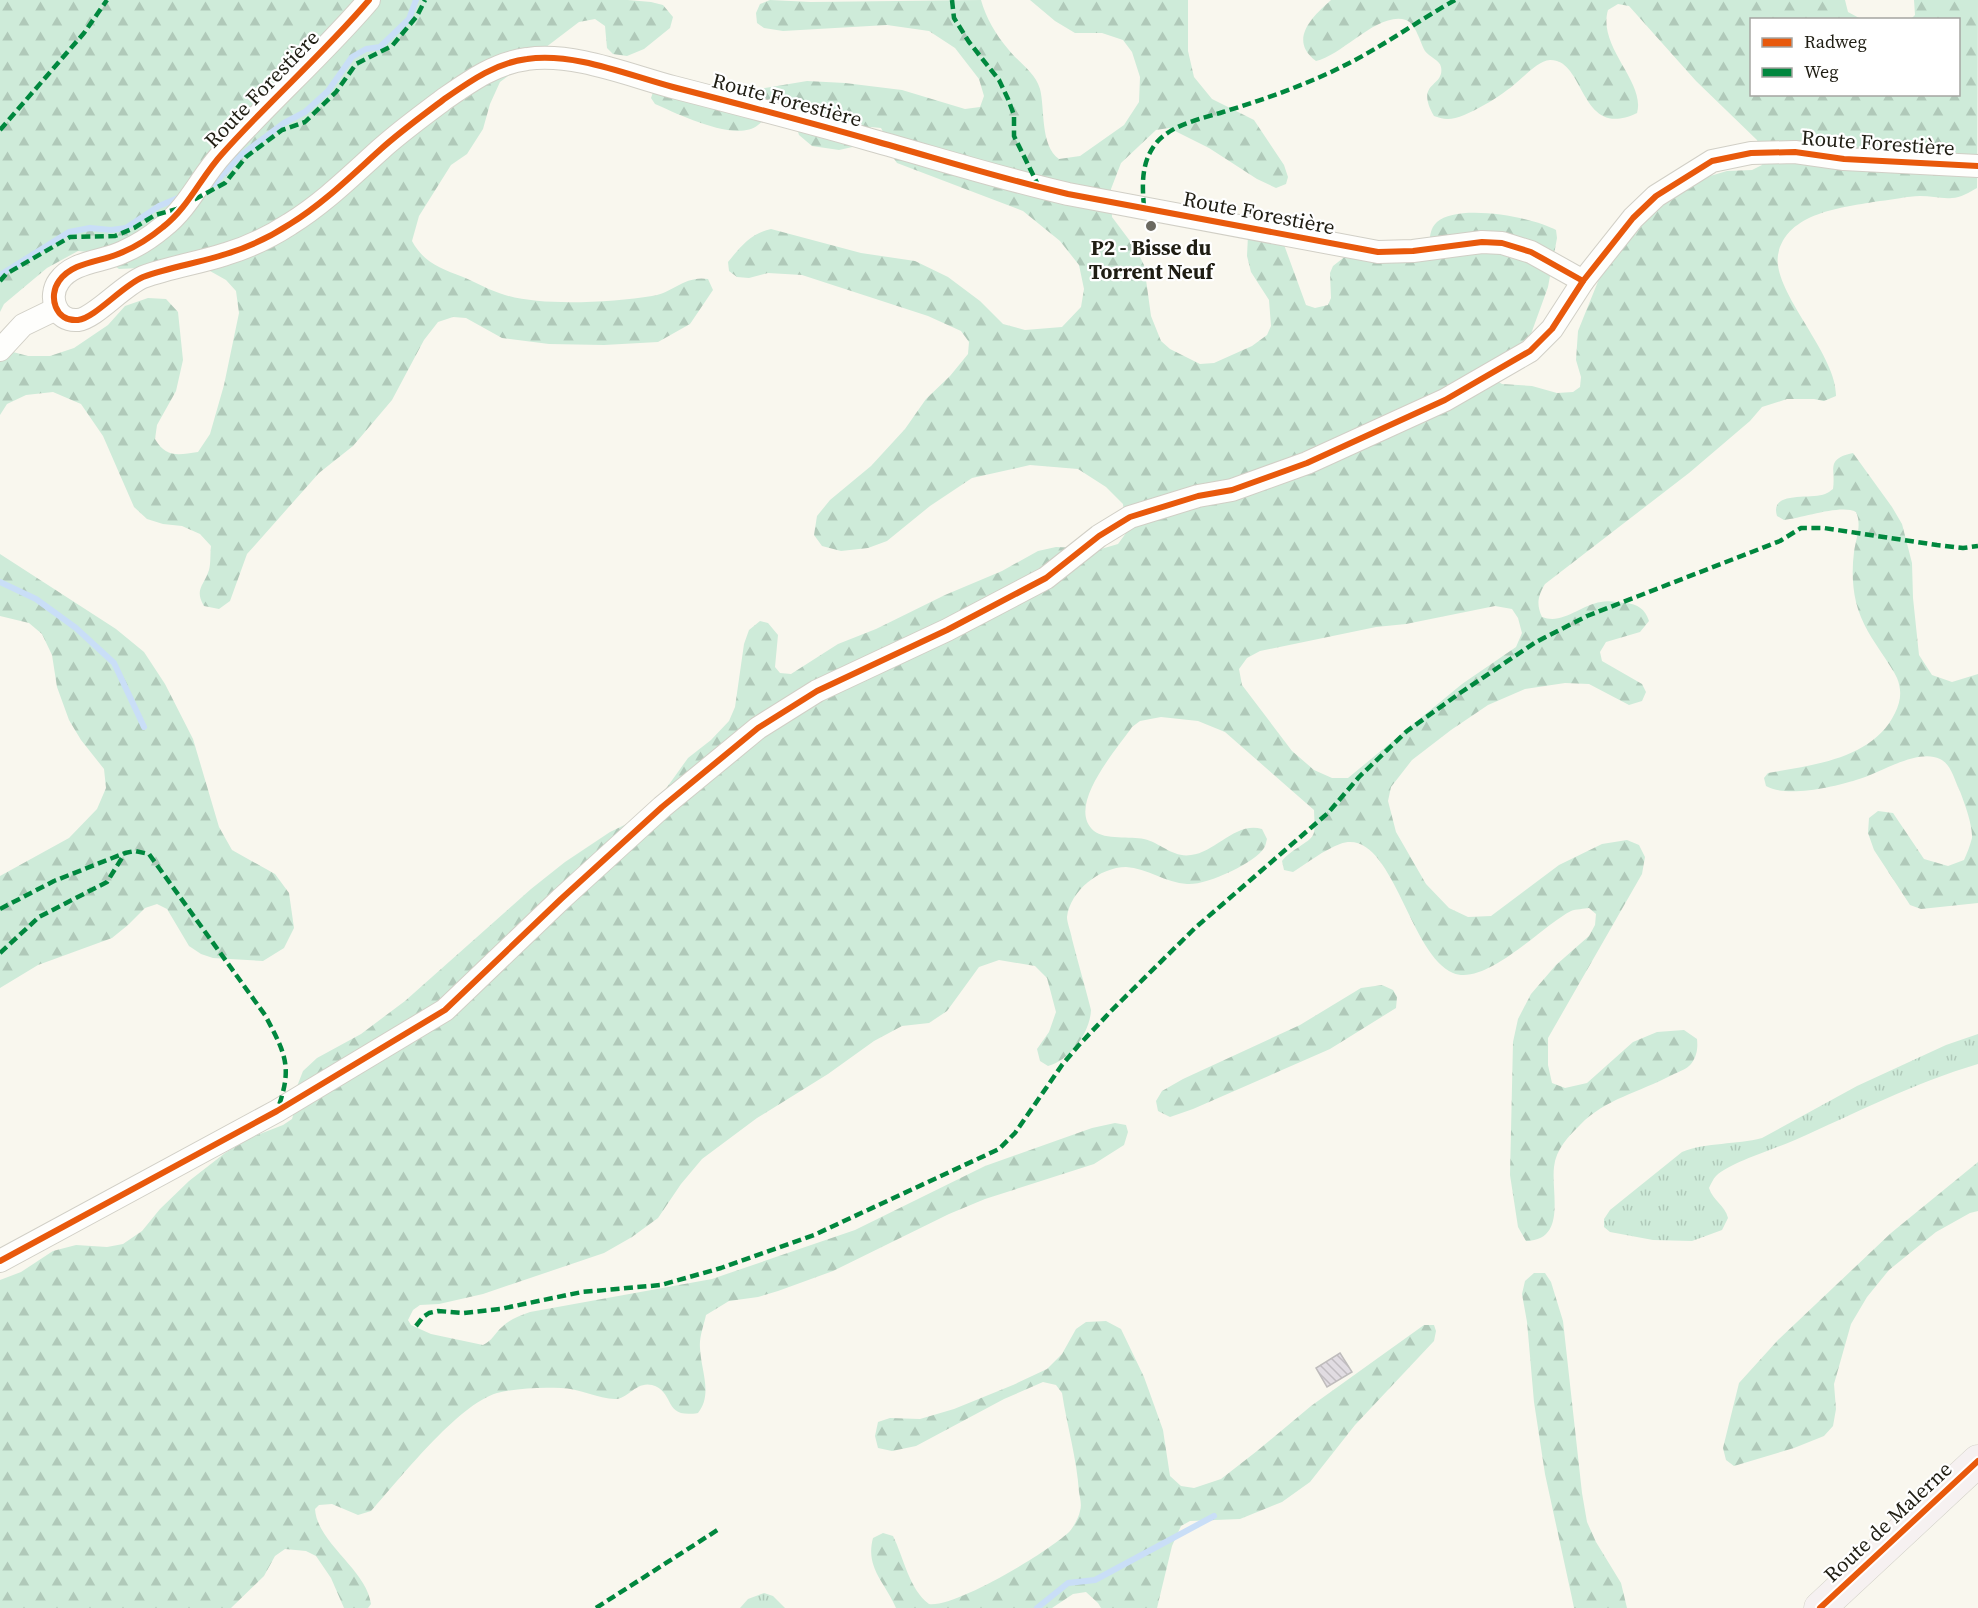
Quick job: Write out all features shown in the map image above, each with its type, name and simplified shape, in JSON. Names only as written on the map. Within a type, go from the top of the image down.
[{"type":"street","name":"Route Forestière","points":[[369,0],[234,141],[203,177],[186,204],[165,226],[120,254],[80,266],[63,276],[54,291],[56,309],[69,319],[78,320],[94,312],[121,289],[139,279],[254,244],[308,212],[408,126],[463,85],[506,64],[541,58],[586,63],[1068,194],[1378,252],[1413,251],[1482,242],[1502,243],[1531,252],[1583,281],[1633,218],[1656,195],[1712,161],[1751,153],[1795,152],[1844,159],[1978,166]]},
{"type":"street","points":[[0,1261],[277,1111],[445,1010],[561,899],[662,807],[758,728],[817,691],[947,630],[1046,578],[1099,536],[1130,517],[1198,496],[1232,490],[1307,463],[1445,400],[1530,351],[1552,329],[1583,281]]},
{"type":"street","points":[[0,350],[23,325],[56,309]]},
{"type":"street","name":"Route de Malerne","points":[[1820,1608],[1978,1461]]},
{"type":"green space","points":[[0,0],[628,0],[663,5],[673,17],[670,28],[644,49],[627,56],[613,54],[607,48],[605,26],[595,19],[579,22],[500,82],[490,104],[483,129],[467,154],[451,165],[419,216],[412,241],[427,260],[440,267],[494,291],[521,299],[578,302],[636,298],[666,292],[700,278],[708,279],[713,290],[690,324],[658,342],[604,345],[549,344],[502,338],[466,318],[453,317],[438,322],[424,340],[392,400],[353,446],[319,473],[247,554],[230,601],[219,609],[204,606],[200,591],[209,570],[211,546],[200,534],[182,526],[147,519],[134,507],[103,436],[81,404],[53,392],[26,395],[7,404],[0,415],[0,333],[13,352],[28,356],[50,356],[74,348],[108,325],[125,306],[148,298],[166,299],[178,312],[183,360],[176,391],[157,425],[155,439],[159,445],[173,454],[198,452],[210,434],[224,385],[239,313],[236,291],[226,280],[210,271],[176,258],[139,268],[119,269],[98,253],[78,251],[47,268],[4,304],[0,312]]},
{"type":"green space","points":[[770,0],[811,2],[981,0],[999,38],[1038,83],[1046,136],[1053,153],[1059,159],[1080,156],[1124,125],[1139,102],[1140,77],[1132,52],[1123,40],[1102,33],[1075,33],[1055,21],[1030,0],[1188,0],[1188,51],[1194,77],[1212,99],[1254,120],[1284,165],[1288,177],[1286,184],[1276,188],[1257,179],[1209,148],[1169,128],[1156,130],[1121,163],[1111,189],[1112,217],[1136,249],[1144,265],[1151,316],[1161,341],[1170,349],[1200,364],[1214,363],[1252,346],[1267,335],[1271,326],[1269,300],[1251,272],[1247,256],[1248,235],[1283,242],[1306,305],[1315,308],[1328,305],[1331,298],[1330,273],[1333,266],[1347,255],[1429,244],[1433,227],[1447,216],[1461,213],[1496,214],[1545,225],[1556,230],[1557,238],[1548,287],[1531,334],[1520,344],[1491,361],[1494,379],[1502,384],[1532,386],[1557,393],[1573,392],[1580,387],[1581,377],[1576,360],[1578,331],[1599,279],[1621,246],[1645,217],[1700,179],[1727,171],[1752,170],[1762,165],[1763,159],[1757,140],[1696,81],[1629,6],[1618,4],[1608,10],[1606,24],[1615,51],[1635,89],[1638,101],[1637,113],[1618,119],[1604,116],[1593,108],[1571,72],[1562,63],[1550,60],[1537,66],[1483,106],[1463,115],[1445,119],[1434,116],[1427,97],[1428,91],[1439,79],[1441,67],[1439,62],[1425,51],[1415,29],[1406,20],[1395,19],[1384,22],[1316,61],[1308,53],[1303,37],[1306,29],[1331,0],[1845,0],[1848,12],[1859,18],[1750,18],[1750,96],[1960,96],[1960,18],[1912,18],[1915,15],[1914,0],[1978,0],[1977,188],[1955,198],[1920,196],[1834,209],[1804,221],[1792,229],[1783,241],[1778,255],[1779,270],[1794,305],[1827,361],[1834,379],[1836,396],[1824,401],[1787,399],[1762,407],[1750,421],[1689,473],[1545,584],[1539,596],[1542,617],[1550,619],[1564,617],[1604,601],[1630,604],[1643,610],[1649,621],[1640,632],[1606,642],[1600,652],[1602,661],[1642,684],[1646,692],[1642,701],[1629,705],[1589,684],[1565,683],[1525,689],[1488,705],[1451,730],[1412,760],[1391,787],[1388,801],[1396,832],[1426,884],[1449,908],[1468,917],[1491,916],[1559,865],[1602,844],[1627,840],[1639,845],[1645,857],[1642,874],[1548,1038],[1548,1065],[1552,1083],[1565,1088],[1587,1083],[1633,1042],[1657,1032],[1684,1030],[1697,1039],[1695,1058],[1685,1069],[1600,1109],[1571,1134],[1560,1149],[1555,1161],[1555,1202],[1552,1224],[1547,1233],[1539,1239],[1526,1241],[1518,1227],[1510,1175],[1513,1042],[1518,1019],[1531,994],[1556,965],[1589,936],[1595,925],[1596,914],[1589,908],[1571,911],[1497,963],[1466,975],[1453,973],[1437,961],[1424,942],[1387,871],[1373,853],[1358,843],[1340,844],[1293,872],[1284,870],[1282,861],[1313,835],[1314,810],[1225,732],[1198,721],[1161,717],[1140,721],[1132,727],[1106,763],[1089,793],[1086,808],[1087,821],[1094,831],[1111,837],[1144,839],[1185,855],[1209,849],[1243,829],[1262,829],[1267,839],[1259,854],[1240,867],[1195,884],[1179,883],[1126,867],[1106,871],[1080,890],[1069,907],[1067,919],[1091,1010],[1083,1036],[1064,1058],[1048,1066],[1040,1061],[1037,1049],[1049,1032],[1056,1012],[1047,978],[1035,966],[999,960],[979,967],[947,1011],[929,1023],[902,1026],[874,1041],[828,1074],[757,1118],[702,1159],[681,1184],[658,1218],[632,1237],[604,1253],[483,1294],[439,1304],[420,1305],[413,1310],[408,1320],[411,1325],[431,1334],[483,1345],[508,1322],[530,1312],[712,1279],[855,1230],[985,1166],[1092,1128],[1115,1123],[1126,1125],[1128,1132],[1124,1145],[1094,1164],[985,1199],[949,1214],[833,1271],[758,1297],[729,1301],[706,1315],[700,1344],[705,1398],[698,1413],[679,1412],[674,1409],[659,1388],[646,1384],[615,1399],[568,1388],[545,1388],[505,1391],[481,1400],[430,1444],[371,1511],[358,1515],[332,1504],[319,1505],[315,1509],[324,1533],[368,1592],[371,1604],[368,1608],[344,1608],[331,1578],[316,1556],[306,1551],[285,1549],[275,1556],[264,1576],[231,1608],[0,1608],[0,1280],[21,1272],[53,1251],[76,1245],[107,1247],[123,1244],[142,1231],[160,1209],[189,1181],[225,1153],[252,1137],[292,1119],[296,1089],[303,1071],[317,1058],[361,1034],[405,1001],[531,889],[565,862],[610,832],[641,817],[660,797],[688,758],[711,740],[729,721],[735,707],[744,644],[749,630],[760,621],[768,623],[778,635],[775,667],[780,673],[791,674],[838,644],[1002,571],[1038,551],[1056,547],[1101,549],[1118,544],[1126,533],[1123,504],[1106,487],[1078,469],[1030,465],[972,478],[930,506],[887,541],[868,548],[841,551],[822,546],[814,535],[817,516],[830,500],[871,466],[905,429],[926,399],[950,376],[968,354],[969,342],[961,331],[928,316],[802,275],[768,273],[749,278],[737,277],[729,271],[728,262],[747,241],[771,229],[861,253],[915,261],[948,277],[980,301],[1003,324],[1025,330],[1062,327],[1081,307],[1084,289],[1079,265],[1060,241],[1023,211],[897,163],[881,128],[871,127],[857,146],[839,150],[812,146],[799,135],[791,109],[772,106],[758,125],[748,130],[736,131],[692,120],[655,104],[651,98],[653,92],[744,96],[765,88],[807,81],[902,90],[965,109],[980,107],[984,96],[979,79],[955,48],[929,31],[887,25],[783,31],[764,28],[757,23],[756,13],[760,4]],"holes":[[[1495,606],[1512,609],[1518,618],[1522,633],[1516,647],[1462,684],[1348,778],[1332,778],[1314,770],[1292,751],[1242,685],[1239,669],[1247,658],[1260,651]]]},
{"type":"green space","points":[[1853,453],[1902,524],[1912,563],[1919,655],[1932,675],[1952,682],[1978,674],[1978,903],[1921,909],[1910,905],[1874,850],[1868,833],[1869,818],[1878,811],[1893,813],[1924,859],[1948,866],[1964,860],[1972,838],[1970,820],[1952,772],[1944,761],[1931,756],[1909,759],[1865,777],[1823,788],[1785,791],[1766,786],[1764,778],[1768,773],[1822,763],[1857,750],[1872,741],[1885,728],[1899,704],[1899,682],[1868,631],[1856,602],[1853,570],[1859,527],[1856,512],[1832,510],[1784,520],[1777,516],[1776,508],[1779,502],[1785,499],[1819,496],[1833,489],[1835,462],[1844,455]]},
{"type":"green space","points":[[0,554],[116,629],[144,652],[165,684],[193,739],[219,827],[232,850],[275,874],[289,893],[294,928],[284,948],[263,961],[213,958],[201,954],[189,946],[167,909],[157,904],[145,908],[112,938],[38,965],[0,988],[0,876],[69,838],[97,809],[106,788],[104,769],[81,740],[69,720],[57,687],[52,655],[42,634],[29,623],[0,616]]},
{"type":"green space","points":[[1382,985],[1393,990],[1397,997],[1396,1008],[1330,1049],[1193,1109],[1170,1117],[1158,1111],[1156,1101],[1162,1091],[1183,1079],[1300,1025],[1361,988]]},
{"type":"green space","points":[[1978,1034],[1978,1064],[1908,1089],[1795,1140],[1742,1161],[1716,1176],[1709,1188],[1728,1218],[1722,1230],[1692,1241],[1653,1240],[1610,1232],[1604,1227],[1604,1219],[1610,1210],[1682,1152],[1762,1138],[1857,1086],[1946,1045]]},
{"type":"green space","points":[[1978,1162],[1978,1211],[1936,1232],[1889,1270],[1867,1297],[1851,1324],[1834,1384],[1836,1409],[1833,1426],[1824,1436],[1794,1448],[1734,1466],[1726,1460],[1723,1448],[1739,1383],[1778,1340],[1891,1233]]},
{"type":"green space","points":[[1534,1273],[1545,1273],[1551,1282],[1563,1321],[1587,1522],[1596,1542],[1621,1583],[1627,1608],[1574,1608],[1545,1474],[1534,1402],[1527,1322],[1522,1294],[1525,1281]]},
{"type":"green space","points":[[1106,1321],[1121,1329],[1144,1377],[1163,1430],[1170,1476],[1181,1486],[1194,1488],[1221,1479],[1311,1406],[1424,1325],[1434,1325],[1436,1331],[1434,1341],[1355,1425],[1310,1482],[1282,1502],[1240,1519],[1190,1521],[1181,1526],[1172,1546],[1157,1608],[1101,1608],[1086,1592],[1073,1594],[1052,1608],[896,1608],[874,1566],[871,1549],[873,1538],[883,1533],[893,1536],[916,1590],[929,1604],[942,1603],[980,1588],[1023,1564],[1059,1540],[1075,1524],[1081,1502],[1062,1393],[1056,1385],[1043,1382],[1004,1399],[916,1446],[892,1451],[878,1448],[875,1436],[878,1422],[890,1418],[920,1419],[954,1409],[1013,1385],[1047,1369],[1062,1354],[1076,1329],[1086,1322]]},
{"type":"green space","points":[[764,1593],[773,1596],[785,1608],[740,1608],[748,1599]]},
{"type":"building","points":[[1340,1353],[1352,1372],[1327,1387],[1316,1368]]},
{"type":"waterway","points":[[214,184],[240,156],[284,123],[305,112],[328,91],[352,57],[366,49],[380,47],[409,19],[416,0]]},
{"type":"waterway","points":[[0,275],[69,232],[90,228],[111,230],[126,228],[159,206],[178,198]]},
{"type":"waterway","points":[[0,582],[36,599],[76,628],[114,663],[144,727]]},
{"type":"waterway","points":[[1037,1608],[1068,1583],[1095,1580],[1214,1516]]},
{"type":"marked path","points":[[0,130],[84,33],[107,0]]},
{"type":"marked path","points":[[0,281],[6,274],[70,237],[115,236],[155,215],[177,209],[225,183],[246,157],[282,130],[305,122],[336,92],[356,64],[392,46],[417,16],[425,0]]},
{"type":"marked path","points":[[952,0],[954,18],[969,42],[999,80],[1008,99],[1014,115],[1014,136],[1039,187]]},
{"type":"marked path","points":[[1144,207],[1145,165],[1157,142],[1171,131],[1188,123],[1278,94],[1331,72],[1455,0]]},
{"type":"marked path","points":[[416,1326],[423,1317],[438,1311],[464,1313],[500,1309],[582,1292],[661,1285],[721,1268],[814,1235],[999,1149],[1015,1133],[1062,1065],[1113,1009],[1195,928],[1328,813],[1359,777],[1407,731],[1536,642],[1587,616],[1780,541],[1801,528],[1824,528],[1963,548],[1978,546]]},
{"type":"marked path","points":[[0,909],[54,881],[125,853],[135,851],[149,854],[265,1015],[272,1029],[282,1051],[286,1072],[277,1111]]},
{"type":"marked path","points":[[0,953],[39,917],[107,882],[125,853]]},
{"type":"marked path","points":[[596,1608],[719,1529]]},
{"type":"cycle path","points":[[369,0],[222,154],[172,219],[133,247],[72,269],[65,274],[59,281],[54,294],[56,307],[64,317],[70,320],[85,318],[143,277],[226,254],[267,237],[314,207],[396,136],[443,100],[483,74],[515,61],[545,58],[600,66],[1068,194],[1378,252],[1413,251],[1482,242],[1502,243],[1531,252],[1583,281]]},
{"type":"cycle path","points":[[0,1261],[277,1111],[445,1010],[561,899],[662,807],[758,728],[817,691],[947,630],[1046,578],[1099,536],[1130,517],[1198,496],[1232,490],[1307,463],[1445,400],[1530,351],[1552,329],[1583,281],[1633,218],[1656,196],[1712,161],[1751,153],[1795,152],[1844,159],[1978,166]]},
{"type":"cycle path","points":[[1820,1608],[1978,1461]]},
{"type":"place","name":"P2 - Bisse du Torrent Neuf","points":[[1151,226]]}]
